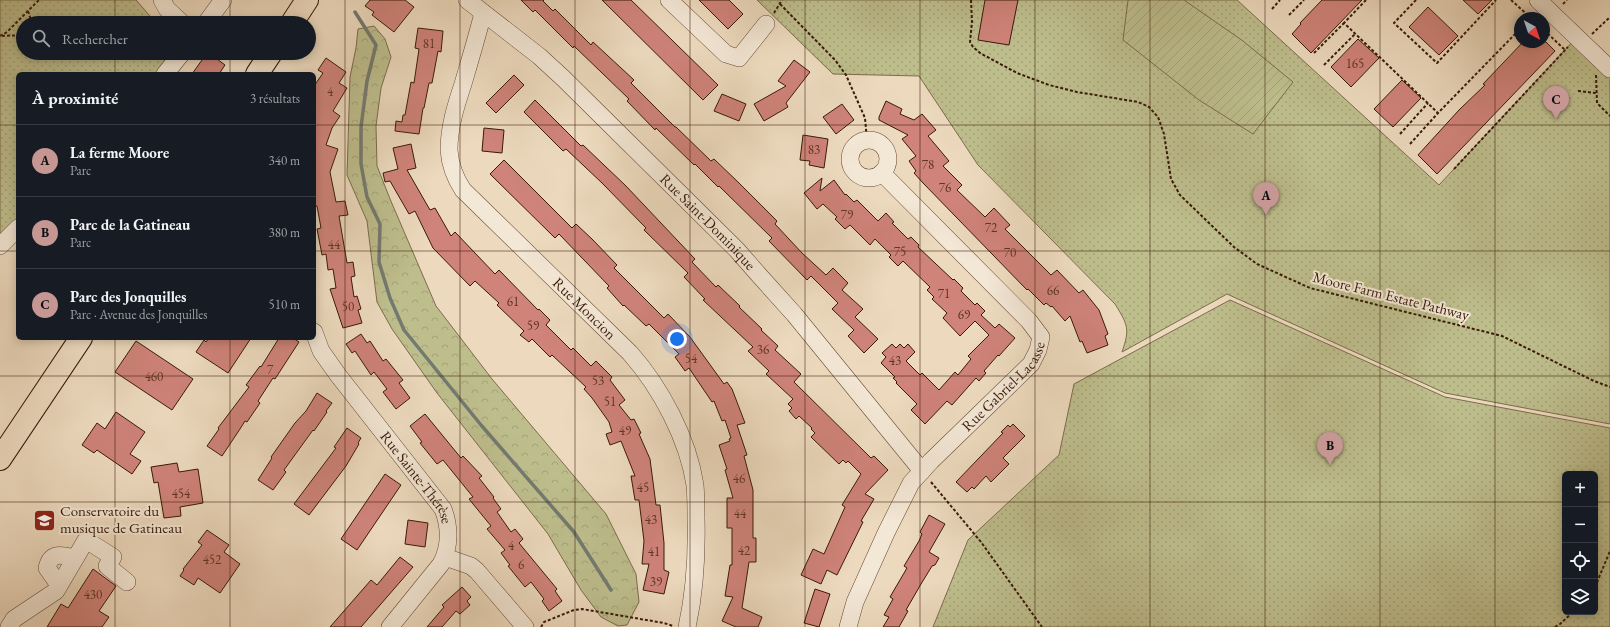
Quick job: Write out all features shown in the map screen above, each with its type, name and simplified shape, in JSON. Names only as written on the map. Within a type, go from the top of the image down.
[{"type":"main road","points":[[297,16],[307,0]]},
{"type":"main road","points":[[258,72],[266,60]]},
{"type":"main road","points":[[0,458],[80,340]]},
{"type":"street","points":[[162,0],[175,16]]},
{"type":"street","points":[[211,16],[223,0]]},
{"type":"street","name":"Rue Saint-Dominique","points":[[467,0],[539,56],[563,78],[737,250],[794,314],[922,471]]},
{"type":"street","points":[[669,0],[726,54],[739,58],[766,24]]},
{"type":"street","points":[[1538,0],[1606,65]]},
{"type":"street","name":"Rue Moncion","points":[[483,13],[455,111],[450,134],[449,151],[456,179],[464,190],[630,353],[641,366],[663,400],[684,447],[695,486],[697,548],[694,584],[687,627]]},
{"type":"street","points":[[167,72],[176,60]]},
{"type":"street","points":[[867,140],[876,141],[882,144],[886,149],[888,162],[882,173],[870,178],[864,178],[858,175],[851,166],[850,154],[857,143],[867,140]]},
{"type":"street","name":"Rue Gabriel-Lacasse","points":[[848,627],[855,602],[886,533],[911,483],[1031,364],[1038,350],[1041,337],[1033,325],[882,173]]},
{"type":"street","points":[[0,246],[16,230]]},
{"type":"street","name":"Rue Sainte-Thérèse","points":[[316,337],[322,351],[338,375],[443,509],[447,518],[448,539],[445,557],[436,572],[390,627]]},
{"type":"street","points":[[8,622],[56,591],[86,540],[112,557],[107,566],[127,582]]},
{"type":"street","points":[[445,557],[470,566],[477,571],[525,627]]},
{"type":"path","points":[[23,16],[39,0]]},
{"type":"path","name":"Moore Farm Estate Pathway","points":[[971,0],[972,22],[970,42],[980,53],[1017,73],[1049,85],[1077,92],[1138,102],[1149,107],[1158,117],[1164,134],[1171,179],[1180,195],[1234,247],[1257,264],[1310,288],[1502,336],[1594,381],[1610,387]]},
{"type":"path","points":[[1272,9],[1280,0]]},
{"type":"path","points":[[1289,16],[1304,0]]},
{"type":"path","points":[[1314,53],[1366,0]]},
{"type":"path","points":[[1416,0],[1394,23],[1437,63],[1496,0]]},
{"type":"path","points":[[1510,0],[1524,12]]},
{"type":"path","points":[[1563,4],[1567,0]]},
{"type":"path","points":[[780,4],[835,60],[846,75],[866,118],[867,140]]},
{"type":"path","points":[[28,11],[30,16]]},
{"type":"path","points":[[1454,169],[1565,50],[1610,17]]},
{"type":"path","points":[[1344,23],[1438,113]]},
{"type":"path","points":[[0,36],[8,32],[16,24]]},
{"type":"path","points":[[1324,66],[1355,34]]},
{"type":"path","points":[[0,36],[16,35]]},
{"type":"path","points":[[1410,144],[1514,35]]},
{"type":"path","points":[[1550,36],[1565,50]]},
{"type":"path","points":[[1606,65],[1596,73],[1596,92],[1597,103],[1610,116]]},
{"type":"path","points":[[1578,91],[1596,92]]},
{"type":"path","points":[[1400,134],[1428,103]]},
{"type":"path","points":[[922,471],[981,542],[1042,627]]},
{"type":"path","points":[[1598,580],[1610,551]]},
{"type":"path","points":[[541,627],[544,622],[574,610],[582,609],[664,623],[676,627]]},
{"type":"path","points":[[1555,627],[1570,615]]},
{"type":"green space","points":[[0,0],[136,0],[150,16],[16,16],[16,60],[167,60],[158,72],[16,72],[16,221],[0,236]]},
{"type":"green space","points":[[757,0],[1237,0],[1439,185],[1577,37],[1610,69],[1610,424],[1445,393],[1227,294],[1122,352],[1127,332],[1123,317],[1115,304],[978,165],[919,76],[833,74]]},
{"type":"green space","points":[[1128,0],[1184,0],[1243,41],[1293,82],[1253,134],[1199,100],[1123,40]]},
{"type":"green space","points":[[374,26],[385,39],[391,57],[381,88],[376,126],[377,166],[390,199],[436,306],[492,379],[606,514],[636,574],[639,602],[627,625],[618,626],[601,617],[581,590],[548,534],[437,393],[392,329],[377,302],[367,221],[347,175],[350,77],[358,29]]},
{"type":"green space","points":[[1230,300],[1445,397],[1610,428],[1610,627],[933,627],[968,540],[1059,455],[1074,384]]},
{"type":"building","points":[[370,0],[405,0],[414,7],[394,32],[372,15],[374,12],[365,6]]},
{"type":"building","points":[[521,0],[544,0],[543,1],[553,11],[555,9],[591,45],[593,42],[634,80],[631,83],[675,127],[711,161],[714,159],[739,183],[777,221],[775,224],[802,253],[826,275],[833,268],[848,283],[842,290],[863,309],[855,317],[878,339],[864,353],[848,336],[854,330],[832,309],[838,303],[811,276],[807,280],[769,241],[772,238],[719,186],[718,187],[695,164],[694,165],[656,128],[655,130],[627,101],[629,99],[574,46],[573,48],[535,10],[533,12]]},
{"type":"building","points":[[602,0],[631,0],[718,85],[703,100]]},
{"type":"building","points":[[699,0],[729,0],[743,14],[728,29]]},
{"type":"building","points":[[985,0],[1018,0],[1009,45],[978,40]]},
{"type":"building","points":[[1322,0],[1362,0],[1311,53],[1292,34],[1301,24],[1300,23]]},
{"type":"building","points":[[1463,0],[1492,0],[1478,14]]},
{"type":"building","points":[[1428,7],[1458,36],[1439,55],[1409,27]]},
{"type":"building","points":[[418,28],[443,31],[441,52],[438,51],[432,83],[429,83],[419,134],[395,131],[396,121],[402,122],[403,115],[405,115],[411,82],[414,83],[419,49],[415,48]]},
{"type":"building","points":[[1358,39],[1379,58],[1351,87],[1331,67]]},
{"type":"building","points":[[1550,46],[1555,51],[1437,174],[1418,155],[1459,110],[1485,85],[1483,84],[1517,48],[1550,48]]},
{"type":"building","points":[[326,58],[346,72],[339,83],[347,88],[333,111],[340,116],[332,128],[326,145],[338,149],[330,172],[336,202],[345,201],[348,215],[339,216],[347,263],[353,262],[355,276],[351,277],[354,297],[357,296],[361,309],[358,310],[362,323],[343,328],[330,289],[336,288],[333,269],[328,270],[326,254],[322,255],[317,229],[321,228],[316,206],[316,83],[323,73],[318,70]]},
{"type":"building","points":[[202,60],[218,60],[225,65],[220,72],[193,72]]},
{"type":"building","points":[[794,60],[810,72],[786,103],[788,107],[764,121],[754,104],[786,86],[778,81]]},
{"type":"building","points":[[514,75],[524,85],[496,113],[486,103]]},
{"type":"building","points":[[1402,80],[1421,98],[1393,127],[1374,109]]},
{"type":"building","points":[[722,94],[746,104],[739,121],[714,111]]},
{"type":"building","points":[[535,100],[581,146],[583,145],[626,186],[695,259],[692,262],[716,287],[718,285],[740,306],[739,307],[778,346],[775,350],[801,374],[794,382],[871,458],[874,456],[888,470],[865,494],[874,499],[861,521],[863,522],[837,575],[827,570],[821,584],[801,575],[813,549],[824,554],[845,507],[842,505],[861,474],[848,461],[846,463],[843,460],[839,464],[811,437],[815,433],[811,429],[812,428],[799,416],[796,419],[789,411],[792,408],[788,404],[793,399],[766,374],[769,371],[748,351],[753,347],[703,300],[705,299],[684,277],[688,273],[644,230],[646,228],[602,183],[566,149],[563,151],[524,112]]},
{"type":"building","points":[[886,101],[902,109],[900,114],[914,120],[922,114],[936,130],[928,136],[949,161],[943,166],[962,185],[957,190],[985,217],[994,208],[1010,225],[1005,229],[1051,275],[1057,270],[1079,293],[1083,290],[1099,310],[1108,334],[1105,336],[1108,345],[1087,353],[1082,341],[1080,342],[1070,316],[1065,321],[1052,306],[1051,307],[1046,303],[1044,305],[1028,289],[1027,290],[923,183],[914,173],[916,171],[909,161],[916,156],[902,139],[908,135],[879,120]]},
{"type":"building","points":[[842,104],[854,120],[836,134],[823,117]]},
{"type":"building","points":[[484,128],[504,130],[502,153],[482,151]]},
{"type":"building","points":[[803,135],[828,139],[824,168],[809,165],[810,161],[800,160]]},
{"type":"building","points":[[411,144],[416,168],[407,170],[430,210],[435,208],[451,236],[455,232],[495,274],[499,270],[538,310],[539,309],[550,320],[546,325],[571,350],[573,348],[591,366],[596,361],[612,377],[610,380],[625,400],[619,405],[631,420],[634,419],[641,433],[639,434],[650,459],[656,505],[660,505],[664,543],[664,570],[669,572],[664,594],[643,590],[649,564],[642,564],[644,541],[639,500],[635,500],[631,476],[635,476],[621,441],[610,445],[606,434],[612,432],[609,422],[584,389],[586,387],[552,355],[550,357],[532,339],[529,342],[520,335],[524,331],[497,305],[499,303],[475,281],[470,286],[433,248],[415,211],[409,214],[390,181],[385,182],[383,173],[398,169],[393,148]]},
{"type":"building","points":[[504,160],[572,228],[576,224],[592,239],[617,265],[614,268],[664,318],[668,314],[690,337],[724,384],[727,382],[732,389],[745,423],[737,425],[747,455],[744,456],[753,490],[753,538],[756,538],[756,562],[749,562],[742,608],[762,617],[758,627],[736,627],[722,621],[733,597],[725,596],[730,565],[732,565],[732,528],[727,528],[727,498],[733,498],[725,470],[727,469],[719,445],[730,441],[729,439],[731,438],[725,420],[722,421],[714,401],[712,402],[689,368],[685,371],[675,357],[679,354],[649,324],[646,326],[624,305],[623,306],[607,288],[609,286],[559,234],[555,238],[490,174]]},
{"type":"building","points":[[822,178],[820,191],[834,180],[845,195],[846,194],[854,202],[857,200],[878,221],[886,213],[894,222],[892,223],[908,239],[911,237],[919,245],[918,247],[963,288],[961,291],[975,305],[977,303],[985,311],[981,315],[995,328],[999,324],[1015,338],[984,371],[986,373],[979,381],[976,378],[952,405],[947,401],[925,424],[911,410],[917,404],[896,383],[897,382],[893,378],[895,377],[881,363],[886,357],[882,353],[892,344],[896,348],[900,344],[904,348],[908,344],[915,352],[906,361],[920,375],[922,373],[939,390],[955,372],[958,375],[971,359],[968,356],[989,335],[975,321],[960,336],[943,318],[947,313],[932,299],[934,297],[927,290],[930,287],[903,261],[898,266],[889,257],[891,255],[875,239],[870,245],[850,225],[845,229],[835,219],[837,217],[823,204],[817,209],[804,193]]},
{"type":"building","points":[[361,334],[367,343],[370,341],[383,361],[386,359],[403,380],[399,383],[410,398],[396,409],[383,392],[387,389],[374,372],[371,375],[355,351],[352,353],[346,344]]},
{"type":"building","points":[[204,340],[206,342],[208,340],[250,340],[228,373],[196,352]]},
{"type":"building","points":[[278,340],[296,340],[299,342],[275,379],[273,378],[258,401],[260,403],[247,422],[245,421],[222,456],[207,446],[219,429],[218,428],[249,387],[246,385],[260,366],[261,367]]},
{"type":"building","points":[[136,341],[193,379],[172,410],[115,372]]},
{"type":"building","points":[[317,393],[332,403],[314,431],[313,430],[284,470],[286,472],[273,490],[258,480],[272,458],[271,457],[295,423],[306,411]]},
{"type":"building","points":[[116,412],[145,432],[130,454],[141,461],[132,474],[97,450],[94,453],[82,445],[97,423],[105,429]]},
{"type":"building","points":[[425,414],[461,458],[463,456],[482,476],[479,478],[494,497],[493,498],[501,509],[497,512],[511,532],[515,529],[523,539],[519,543],[557,589],[555,591],[562,601],[549,611],[542,601],[544,599],[531,582],[525,587],[508,566],[510,565],[501,553],[505,550],[487,529],[491,526],[469,499],[473,497],[443,460],[437,464],[420,443],[422,442],[410,426]]},
{"type":"building","points":[[1013,424],[1025,436],[1003,458],[1009,464],[991,482],[986,476],[974,489],[972,487],[967,492],[956,482],[1003,433],[1001,432],[1008,425],[1010,427]]},
{"type":"building","points":[[347,428],[361,438],[358,443],[359,444],[346,466],[309,515],[294,504],[336,448],[334,447]]},
{"type":"building","points":[[177,463],[179,472],[198,469],[203,503],[180,507],[181,516],[164,518],[158,482],[154,483],[151,467]]},
{"type":"building","points":[[385,474],[401,485],[357,550],[341,539]]},
{"type":"building","points":[[929,515],[945,524],[929,552],[939,558],[935,565],[932,566],[921,584],[906,610],[908,611],[899,627],[883,627],[889,617],[884,615],[893,599],[890,597],[907,568],[904,566],[919,541],[922,534],[920,532]]},
{"type":"building","points":[[408,520],[428,523],[425,547],[405,544]]},
{"type":"building","points":[[207,530],[229,545],[224,552],[240,564],[220,593],[198,578],[194,585],[180,576],[184,570],[183,569],[202,545],[198,542]]},
{"type":"building","points":[[400,557],[413,567],[361,627],[330,627],[371,580],[377,585]]},
{"type":"building","points":[[93,569],[116,586],[99,611],[109,617],[102,627],[47,627],[61,604],[68,608]]},
{"type":"building","points":[[462,587],[471,597],[467,601],[470,605],[460,614],[456,611],[442,627],[427,627],[444,607],[442,605]]},
{"type":"building","points":[[815,589],[830,594],[819,627],[804,623]]},
{"type":"waterway","points":[[355,12],[376,45],[367,81],[361,127],[361,164],[367,197],[380,224],[379,262],[390,298],[404,330],[481,425],[574,532],[611,590]]},
{"type":"place","name":"Parc des Jonquilles","points":[[1556,119]]},
{"type":"place","name":"La ferme Moore","points":[[1266,215]]},
{"type":"place","name":"Parc de la Gatineau","points":[[1330,465]]},
{"type":"place","name":"Conservatoire du musique de Gatineau","points":[[45,520]]}]
